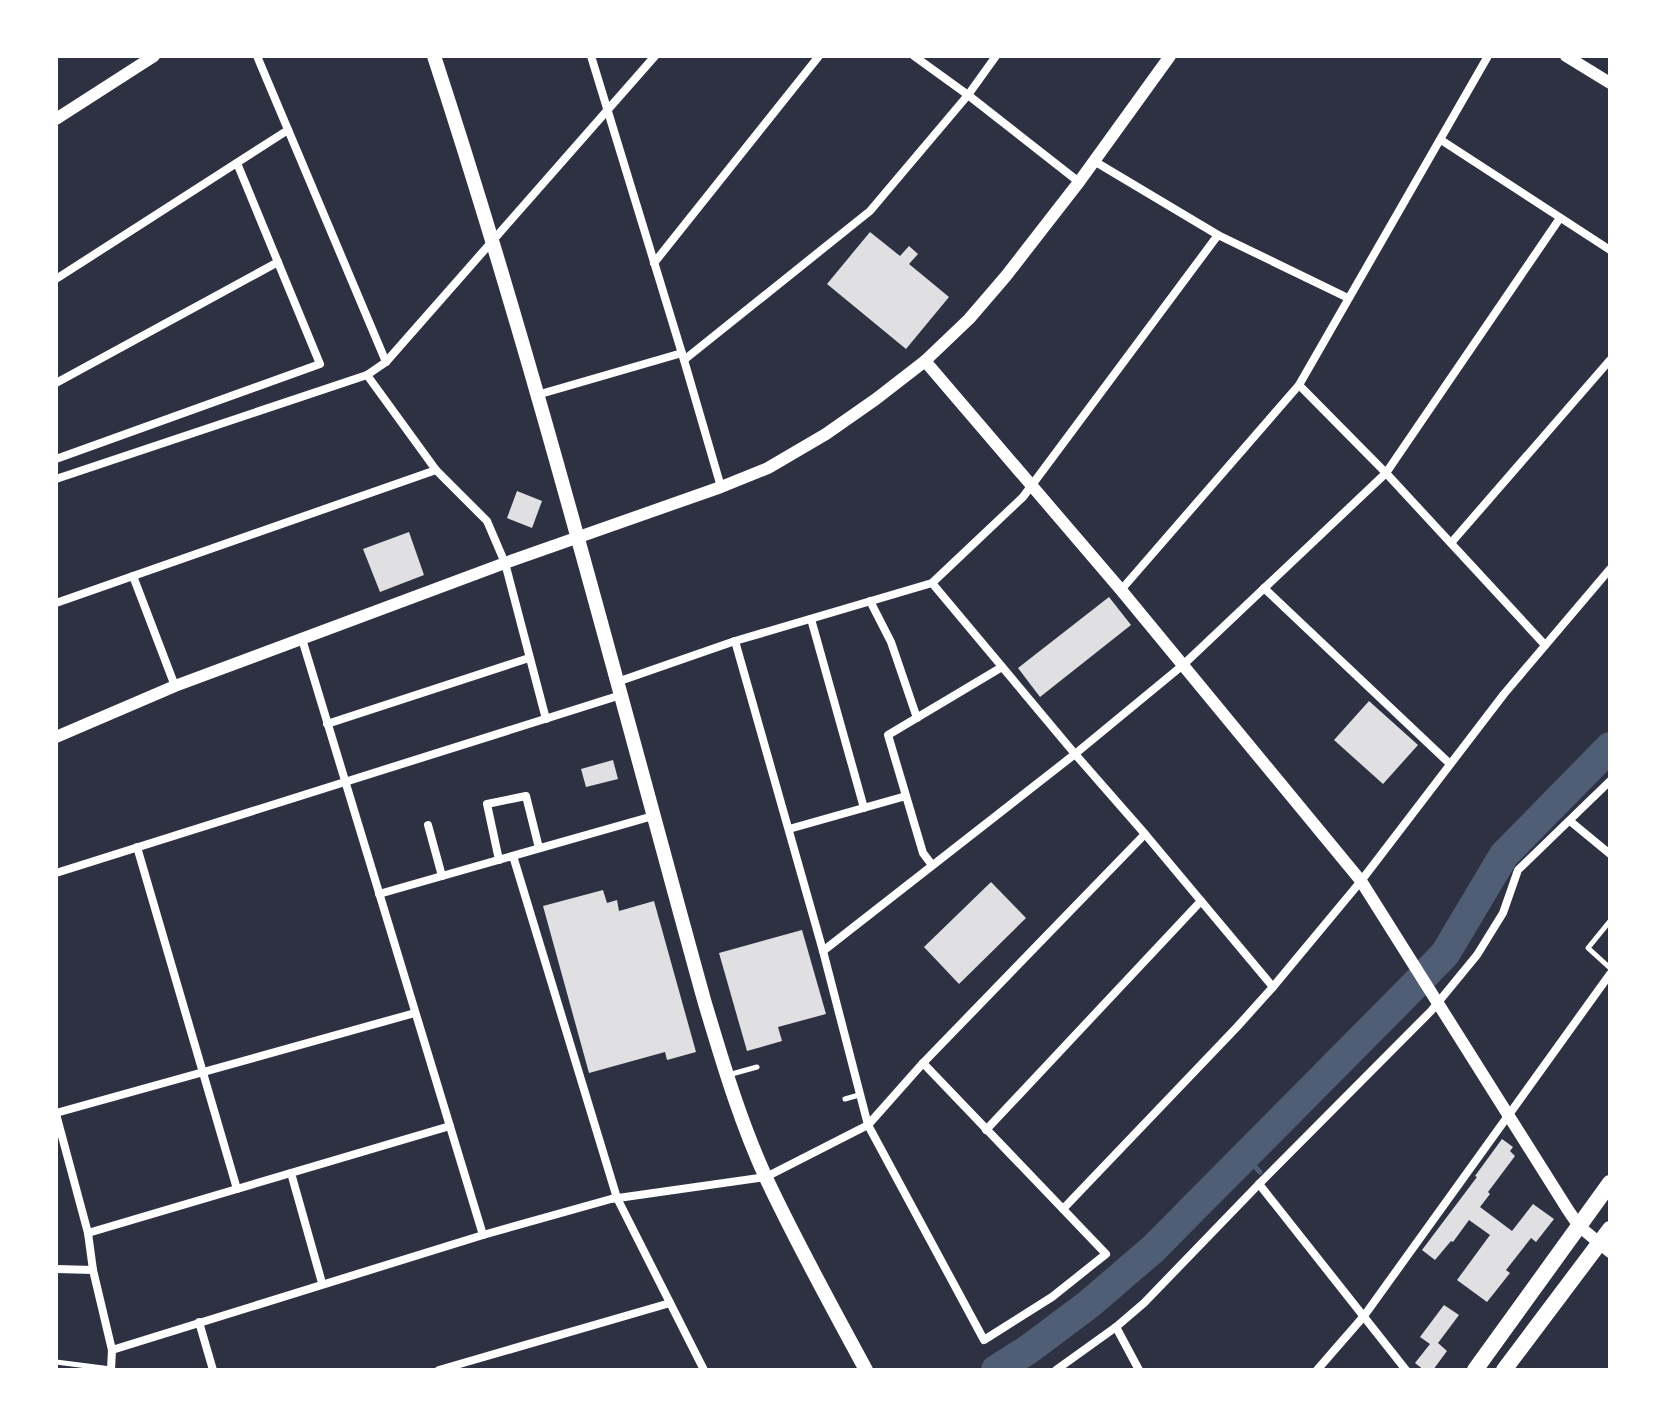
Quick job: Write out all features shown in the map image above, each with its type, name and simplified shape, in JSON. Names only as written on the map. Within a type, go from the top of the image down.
[{"type":"main road","points":[[434,56],[493,241],[727,1075],[766,1177],[866,1370]]},
{"type":"main road","points":[[1475,1370],[1610,1183]]},
{"type":"main road","points":[[1504,1370],[1604,1248],[1610,1229]]},
{"type":"street","points":[[56,119],[154,56]]},
{"type":"street","points":[[257,56],[386,362]]},
{"type":"street","points":[[591,56],[721,487]]},
{"type":"street","points":[[56,479],[367,375],[386,362],[655,56]]},
{"type":"street","points":[[654,263],[819,56]]},
{"type":"street","points":[[914,56],[1079,182]]},
{"type":"street","points":[[536,395],[683,356],[870,211],[968,95],[996,56]]},
{"type":"street","points":[[56,737],[175,686],[505,563],[721,487],[768,468],[826,434],[925,361],[969,319],[1079,182],[1170,56]]},
{"type":"street","points":[[1121,590],[1299,385],[1488,56]]},
{"type":"street","points":[[1566,56],[1610,83]]},
{"type":"street","points":[[56,279],[288,130]]},
{"type":"street","points":[[1441,140],[1610,250]]},
{"type":"street","points":[[1094,161],[1218,235],[1348,298]]},
{"type":"street","points":[[56,459],[320,364],[237,163]]},
{"type":"street","points":[[823,951],[1075,754],[1183,665],[1386,473],[1560,218]]},
{"type":"street","points":[[56,873],[546,719],[735,641],[932,583],[1023,497],[1218,235]]},
{"type":"street","points":[[56,383],[278,262]]},
{"type":"street","points":[[1451,543],[1610,360]]},
{"type":"street","points":[[925,361],[1121,590],[1361,881],[1579,1226],[1604,1248]]},
{"type":"street","points":[[367,375],[436,470],[487,521],[505,563],[546,719]]},
{"type":"street","points":[[1299,385],[1386,473],[1545,645]]},
{"type":"street","points":[[56,603],[436,470]]},
{"type":"street","points":[[1063,1209],[1273,987],[1361,881],[1504,694],[1610,569]]},
{"type":"street","points":[[133,576],[175,686]]},
{"type":"street","points":[[932,583],[1273,987]]},
{"type":"street","points":[[1264,588],[1450,764]]},
{"type":"street","points":[[870,601],[891,642],[917,718]]},
{"type":"street","points":[[811,619],[864,808]]},
{"type":"street","points":[[302,639],[483,1235]]},
{"type":"street","points":[[735,641],[823,951],[868,1125],[984,1340],[1052,1297],[1106,1254],[923,1063]]},
{"type":"street","points":[[327,724],[529,658]]},
{"type":"street","points":[[932,865],[923,853],[888,735],[1002,667]]},
{"type":"street","points":[[1056,1370],[1144,1303],[1477,955],[1503,913],[1518,870],[1610,781]]},
{"type":"street","points":[[499,860],[487,804],[526,796],[539,848]]},
{"type":"street","points":[[789,829],[906,796]]},
{"type":"street","points":[[379,894],[653,816]]},
{"type":"street","points":[[1570,821],[1610,854]]},
{"type":"street","points":[[428,825],[442,876]]},
{"type":"street","points":[[112,1350],[322,1283],[617,1198],[766,1177],[868,1125],[923,1063],[1145,834]]},
{"type":"street","points":[[137,847],[237,1189]]},
{"type":"street","points":[[513,856],[617,1198],[704,1370]]},
{"type":"street","points":[[986,1130],[1201,901]]},
{"type":"street","points":[[1317,1370],[1364,1316],[1610,971]]},
{"type":"street","points":[[111,1370],[112,1350],[93,1270],[88,1233],[56,1114],[415,1013]]},
{"type":"street","points":[[88,1233],[450,1126]]},
{"type":"street","points":[[291,1173],[322,1283]]},
{"type":"street","points":[[1259,1184],[1406,1370]]},
{"type":"street","points":[[56,1269],[93,1270]]},
{"type":"street","points":[[439,1370],[670,1303]]},
{"type":"street","points":[[199,1322],[213,1370]]},
{"type":"street","points":[[1116,1327],[1139,1370]]},
{"type":"lane","points":[[1610,921],[1588,948],[1610,971]]},
{"type":"lane","points":[[727,1075],[757,1067]]},
{"type":"lane","points":[[845,1099],[860,1095]]},
{"type":"lane","points":[[56,1362],[111,1370]]},
{"type":"building","points":[[870,232],[900,256],[909,246],[918,254],[909,264],[949,297],[906,349],[827,284]]},
{"type":"building","points":[[517,491],[542,501],[532,528],[507,518]]},
{"type":"building","points":[[409,532],[424,575],[380,592],[363,549]]},
{"type":"building","points":[[1109,597],[1131,625],[1040,697],[1018,668]]},
{"type":"building","points":[[1369,701],[1418,745],[1383,784],[1334,740]]},
{"type":"building","points":[[613,760],[618,779],[586,787],[581,769]]},
{"type":"building","points":[[991,882],[1026,918],[959,984],[924,947]]},
{"type":"building","points":[[603,890],[607,903],[617,900],[619,911],[654,901],[696,1052],[667,1060],[665,1052],[589,1073],[543,906]]},
{"type":"building","points":[[802,930],[826,1014],[778,1027],[782,1041],[747,1051],[719,953]]},
{"type":"building","points":[[1502,1139],[1513,1147],[1510,1151],[1515,1156],[1480,1207],[1512,1231],[1533,1204],[1554,1219],[1536,1242],[1531,1238],[1506,1270],[1510,1273],[1487,1302],[1457,1280],[1490,1235],[1469,1220],[1435,1260],[1422,1250]]},
{"type":"building","points":[[1444,1305],[1459,1315],[1438,1343],[1447,1351],[1433,1370],[1424,1370],[1415,1363],[1430,1344],[1420,1337]]},
{"type":"waterway","points":[[996,1370],[1089,1304],[1153,1249],[1395,1005],[1445,954],[1504,855],[1610,747]]},
{"type":"waterway","points":[[1245,1156],[1260,1172]]}]
